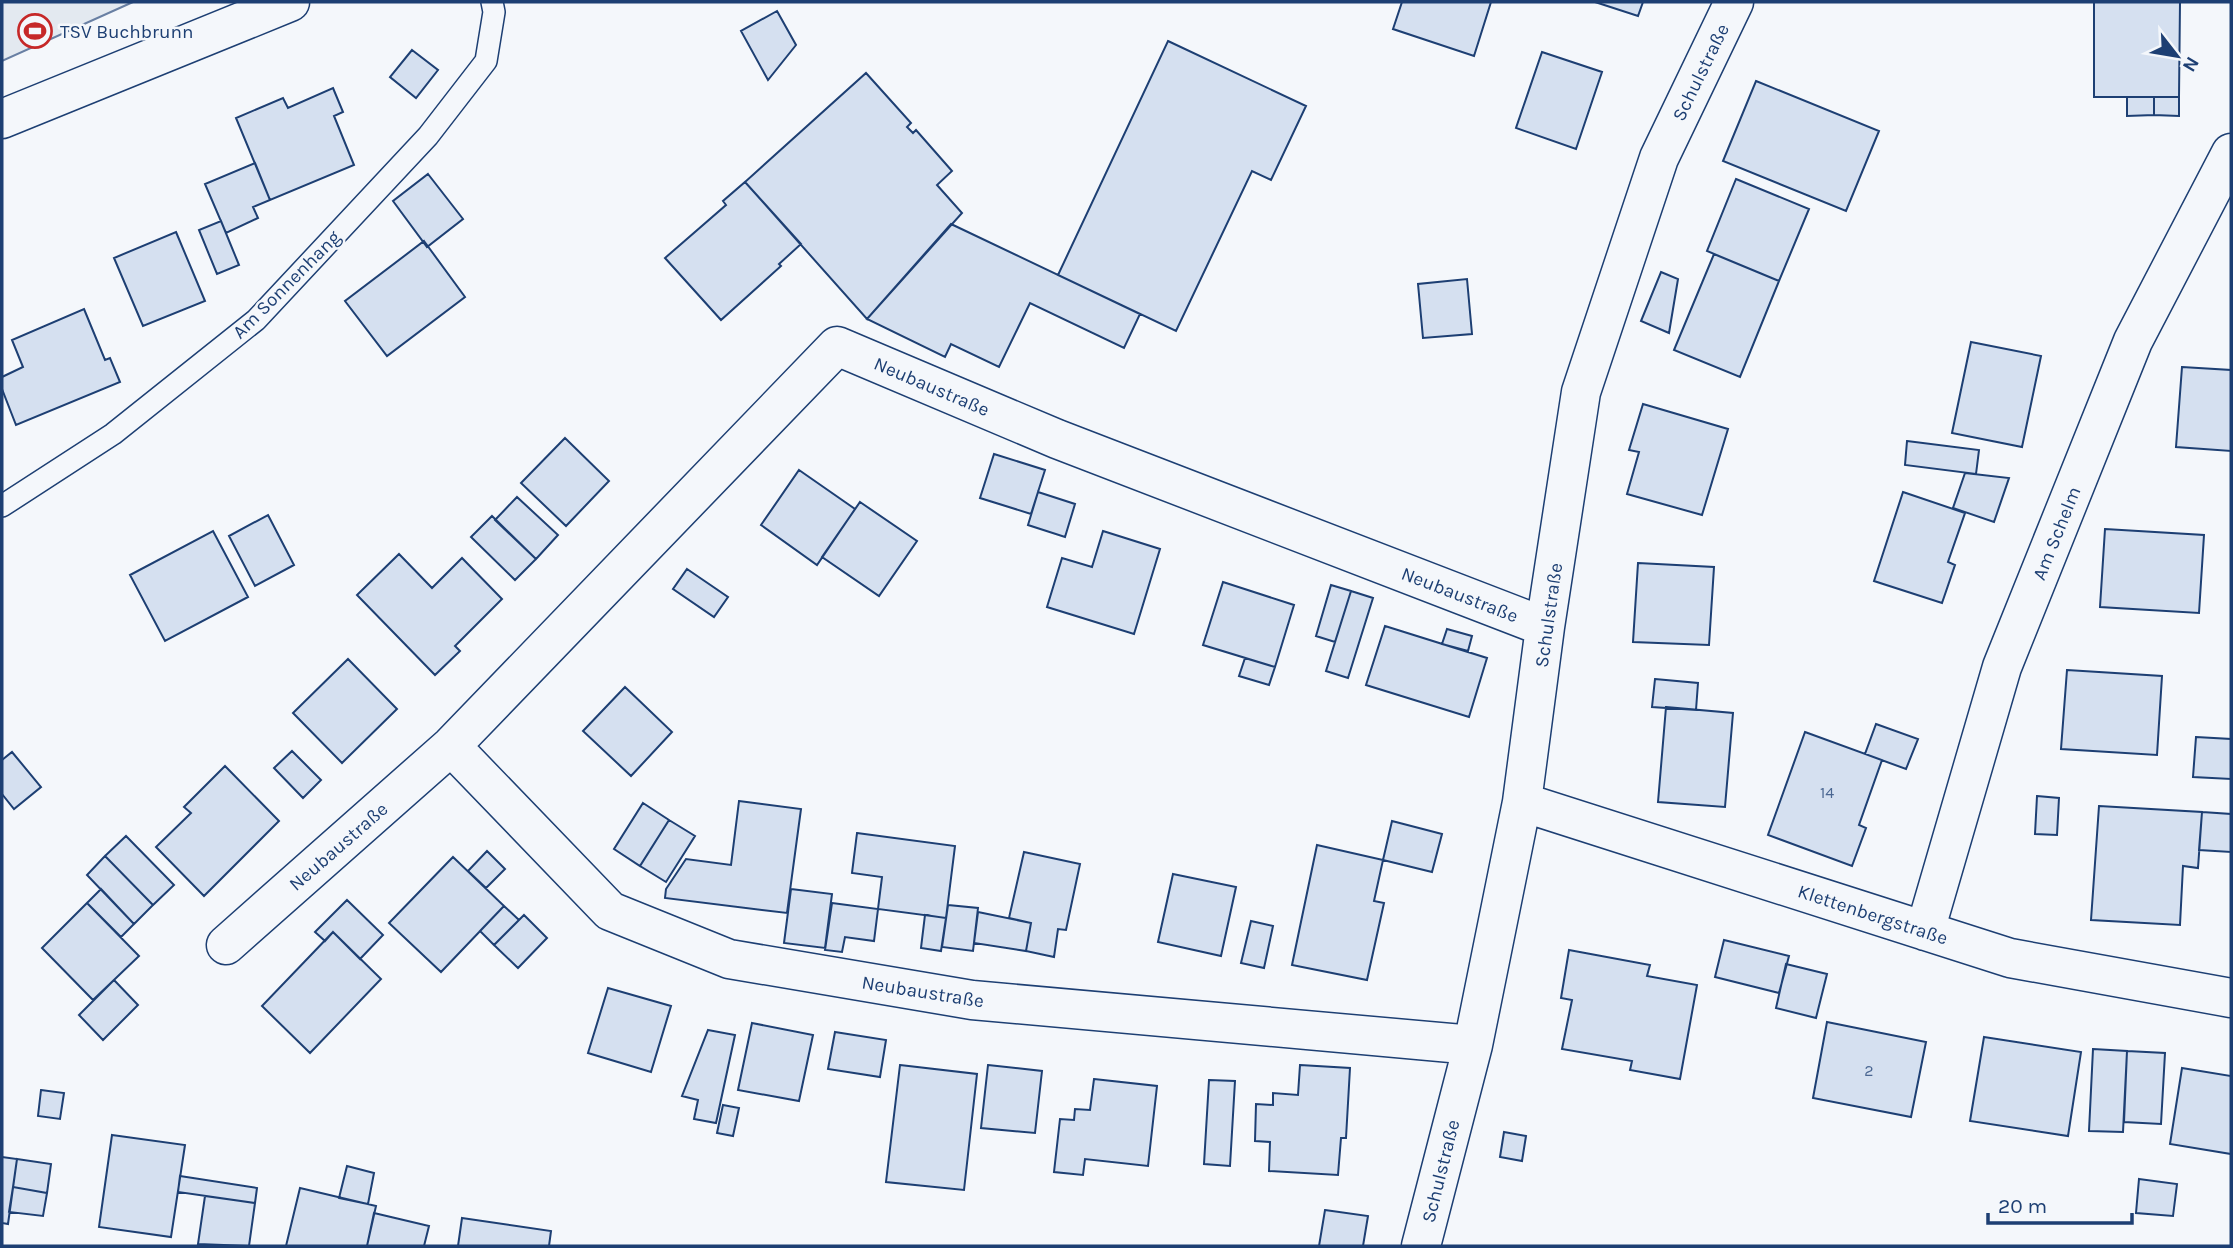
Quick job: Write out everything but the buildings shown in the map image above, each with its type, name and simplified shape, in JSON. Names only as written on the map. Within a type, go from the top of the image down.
[{"type":"street","points":[[2,120],[290,2]]},
{"type":"street","name":"Schulstraße","points":[[1421,1246],[1473,1045],[1522,802],[1545,627],[1581,392],[1658,158],[1734,2]]},
{"type":"street","name":"Am Schelm","points":[[1925,931],[2002,667],[2133,341],[2231,153]]},
{"type":"street","name":"Neubaustraße","points":[[226,945],[451,746],[837,346],[1056,439],[1545,627]]},
{"type":"street","name":"Neubaustraße","points":[[451,746],[610,911],[729,959],[972,1000],[1473,1045]]},
{"type":"street","name":"Klettenbergstraße","points":[[1522,802],[2010,958],[2231,998]]},
{"type":"lane","name":"Am Sonnenhang","points":[[2,506],[113,434],[256,320],[428,136],[486,61],[495,12],[492,2]]},
{"type":"shaded area","name":"TSV Buchbrunn","points":[[2,2],[133,2],[2,61]]},
{"type":"place","name":"TSV Buchbrunn","points":[[35,31]]}]
